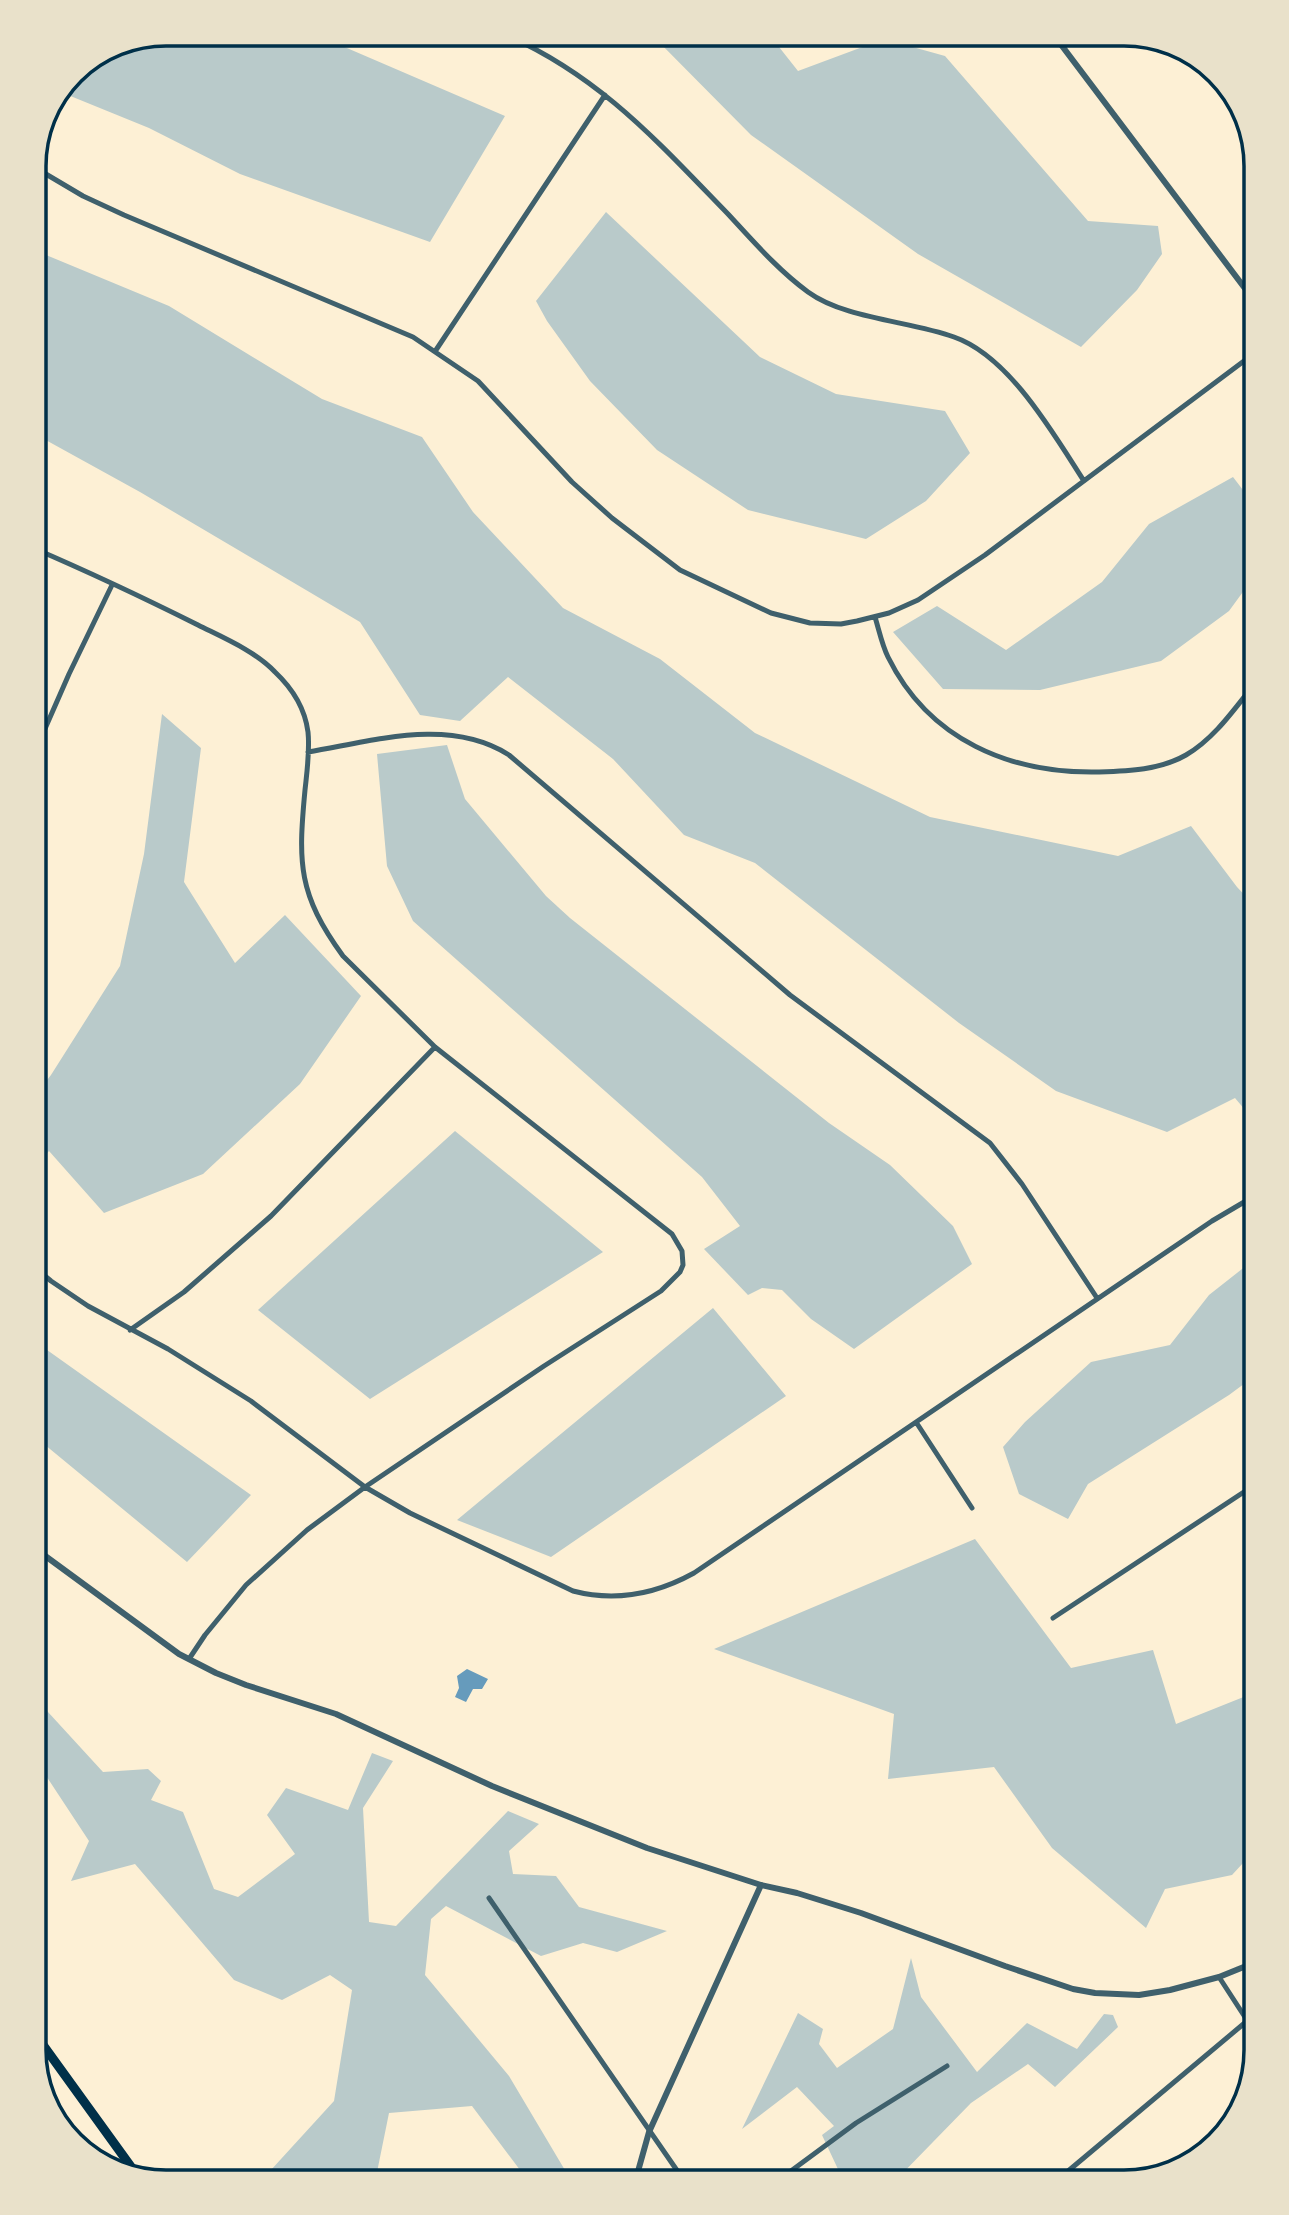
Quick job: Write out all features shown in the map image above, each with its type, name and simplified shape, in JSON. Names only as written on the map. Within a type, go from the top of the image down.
[{"type":"highway","points":[[46,2049],[128,2163]]},
{"type":"street","points":[[531,46],[606,95],[639,122],[780,268],[809,293],[842,308],[953,336],[991,357],[1003,368],[1052,432],[1084,481]]},
{"type":"street","points":[[1063,46],[1243,286]]},
{"type":"street","points":[[436,350],[606,95]]},
{"type":"street","points":[[46,175],[124,215],[396,328],[436,350],[478,381],[562,472],[612,519],[680,570],[771,613],[797,621],[841,624],[889,614],[918,600],[985,555],[1243,362]]},
{"type":"street","points":[[46,554],[237,645],[274,670],[299,702],[308,730],[300,841],[301,868],[318,917],[343,956],[435,1047],[662,1225],[677,1240],[682,1251],[680,1272],[662,1291],[544,1366],[365,1487],[307,1530],[260,1570],[205,1636],[189,1660]]},
{"type":"street","points":[[46,726],[112,585]]},
{"type":"street","points":[[875,617],[889,660],[926,710],[941,725],[973,747],[1014,762],[1078,773],[1133,771],[1155,767],[1185,756],[1208,740],[1243,699]]},
{"type":"street","points":[[308,752],[387,739],[449,734],[492,744],[509,755],[790,995],[990,1143],[1022,1184],[1097,1298]]},
{"type":"street","points":[[130,1330],[184,1292],[271,1216],[435,1047]]},
{"type":"street","points":[[46,1277],[88,1306],[168,1349],[251,1401],[365,1487],[411,1513],[573,1591],[586,1595],[623,1597],[675,1584],[694,1573],[1097,1298],[1243,1203]]},
{"type":"street","points":[[916,1422],[972,1508]]},
{"type":"street","points":[[1054,1618],[1243,1493]]},
{"type":"street","points":[[46,1557],[189,1660],[246,1685],[336,1714],[492,1786],[647,1848],[761,1885],[840,1906],[1073,1989],[1139,1995],[1194,1984],[1243,1967]]},
{"type":"street","points":[[639,2169],[649,2132],[761,1885]]},
{"type":"street","points":[[489,1898],[676,2170]]},
{"type":"street","points":[[1220,1977],[1243,2014]]},
{"type":"street","points":[[1069,2170],[1243,2024]]},
{"type":"street","points":[[793,2170],[856,2123],[947,2066]]},
{"type":"shaded area","points":[[342,46],[505,116],[430,242],[240,174],[149,128],[69,95],[99,66],[119,55],[142,48]]},
{"type":"shaded area","points":[[663,46],[778,46],[798,71],[865,46],[909,46],[945,56],[1088,221],[1158,226],[1162,254],[1137,290],[1081,347],[918,254],[751,135]]},
{"type":"shaded area","points":[[606,212],[760,357],[836,394],[945,411],[970,453],[926,501],[866,539],[748,510],[657,450],[590,381],[536,301]]},
{"type":"shaded area","points":[[46,255],[169,306],[322,399],[422,437],[473,512],[563,608],[660,659],[755,733],[930,817],[1118,856],[1191,826],[1243,893],[1243,1108],[1235,1098],[1167,1132],[1056,1091],[959,1023],[755,863],[684,835],[613,759],[508,677],[460,721],[420,715],[360,622],[140,492],[46,440]]},
{"type":"shaded area","points":[[1233,477],[1243,490],[1243,592],[1229,611],[1161,661],[1040,690],[943,689],[893,632],[937,606],[1006,650],[1102,582],[1149,524]]},
{"type":"shaded area","points":[[162,714],[201,748],[184,882],[235,963],[285,915],[361,996],[300,1084],[203,1174],[104,1213],[49,1151],[46,1154],[46,1081],[120,966],[144,854]]},
{"type":"shaded area","points":[[447,745],[465,799],[546,896],[570,918],[829,1123],[890,1165],[953,1226],[972,1264],[854,1349],[811,1319],[782,1290],[762,1288],[748,1295],[704,1249],[740,1226],[702,1177],[413,921],[387,866],[377,754]]},
{"type":"shaded area","points":[[455,1131],[603,1252],[370,1399],[258,1310]]},
{"type":"shaded area","points":[[1243,1268],[1243,1385],[1088,1484],[1068,1519],[1019,1494],[1003,1447],[1025,1422],[1091,1362],[1170,1345],[1209,1295]]},
{"type":"shaded area","points":[[713,1308],[786,1396],[551,1557],[457,1520]]},
{"type":"shaded area","points":[[46,1349],[251,1495],[187,1562],[46,1446]]},
{"type":"shaded area","points":[[975,1539],[1071,1668],[1153,1650],[1176,1724],[1243,1697],[1243,1863],[1232,1875],[1165,1889],[1146,1928],[1052,1848],[994,1767],[888,1779],[894,1714],[714,1649]]},
{"type":"shaded area","points":[[46,1710],[103,1772],[148,1769],[161,1781],[151,1800],[183,1812],[214,1889],[238,1897],[295,1854],[267,1815],[286,1788],[348,1810],[372,1753],[393,1761],[363,1808],[369,1922],[396,1926],[508,1811],[539,1824],[509,1851],[513,1874],[556,1876],[579,1907],[667,1931],[617,1952],[583,1943],[541,1956],[446,1906],[431,1919],[425,1975],[509,2076],[565,2169],[520,2169],[472,2106],[389,2113],[378,2169],[272,2169],[334,2101],[352,1990],[330,1975],[282,2000],[234,1980],[135,1864],[71,1881],[89,1841],[46,1776]]},
{"type":"shaded area","points":[[911,1958],[921,1997],[977,2072],[1027,2023],[1077,2049],[1104,2014],[1113,2015],[1118,2027],[1055,2087],[1028,2064],[971,2103],[906,2170],[838,2170],[822,2135],[834,2126],[797,2087],[742,2129],[798,2013],[823,2029],[819,2044],[837,2068],[893,2029]]},
{"type":"water","points":[[467,1669],[488,1679],[482,1689],[473,1689],[466,1702],[455,1697],[459,1688],[457,1676]]}]
